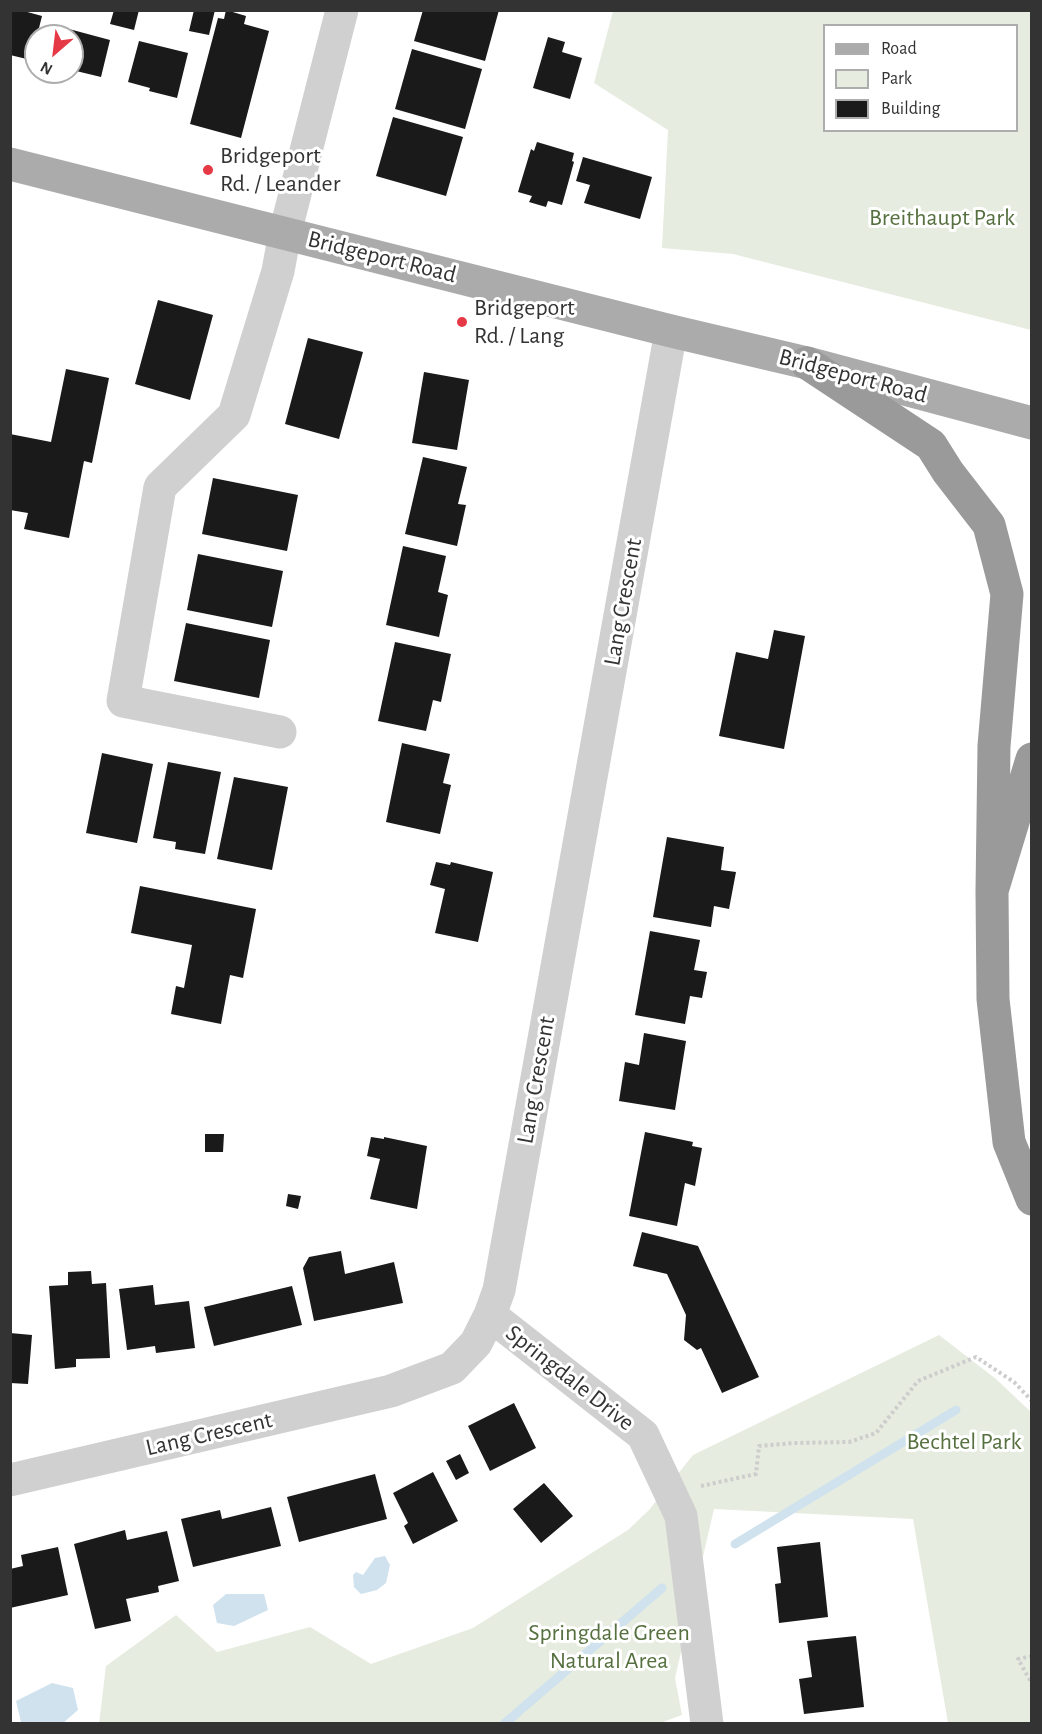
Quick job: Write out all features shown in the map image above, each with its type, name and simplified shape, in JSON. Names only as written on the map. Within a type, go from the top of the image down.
[{"type":"highway","points":[[807,363],[931,444],[948,472],[989,525],[1007,594],[994,746],[993,999],[1009,1142],[1032,1198]]},
{"type":"highway","points":[[992,891],[1032,759]]},
{"type":"main road","name":"Bridgeport Road","points":[[10,164],[671,331],[807,363],[1032,423]]},
{"type":"street","points":[[280,732],[123,701],[160,487],[234,415],[279,271],[285,233],[342,10]]},
{"type":"street","name":"Lang Crescent","points":[[10,1480],[391,1391],[452,1368],[476,1343],[499,1290],[671,331]]},
{"type":"street","name":"Springdale Drive","points":[[490,1315],[643,1435],[681,1516],[707,1724]]},
{"type":"path","points":[[670,1493],[756,1474],[759,1446],[849,1442],[876,1433],[918,1381],[976,1357],[1014,1383],[1032,1401]]},
{"type":"path","points":[[1032,1656],[1018,1659],[1032,1684]]},
{"type":"green space","name":"Breithaupt Park","points":[[613,11],[1031,11],[1031,330],[733,254],[662,248],[668,130],[594,83]]},
{"type":"green space","points":[[939,1335],[996,1379],[1031,1412],[1031,1723],[948,1723],[913,1519],[714,1509],[675,1678],[682,1715],[660,1723],[99,1724],[106,1666],[176,1615],[217,1652],[310,1627],[371,1664],[473,1628],[628,1530],[649,1510],[693,1455]]},
{"type":"water","points":[[385,1556],[390,1565],[386,1583],[377,1590],[361,1594],[354,1587],[353,1575],[356,1572],[363,1575],[375,1558]]},
{"type":"water","points":[[226,1594],[264,1594],[268,1610],[234,1626],[217,1623],[213,1605]]},
{"type":"water","points":[[52,1683],[73,1688],[78,1710],[63,1723],[21,1722],[16,1701]]},
{"type":"building","points":[[10,10],[20,10],[42,16],[40,24],[24,24],[24,58],[10,55]]},
{"type":"building","points":[[114,10],[139,10],[134,30],[110,24]]},
{"type":"building","points":[[194,10],[215,10],[209,35],[189,31]]},
{"type":"building","points":[[226,10],[246,16],[244,24],[269,31],[241,138],[190,124],[218,18],[224,19]]},
{"type":"building","points":[[423,10],[499,10],[485,61],[414,41]]},
{"type":"building","points":[[84,33],[110,40],[101,77],[84,73]]},
{"type":"building","points":[[548,37],[565,42],[562,52],[582,58],[570,99],[533,88]]},
{"type":"building","points":[[139,41],[188,53],[177,98],[149,91],[150,88],[128,82]]},
{"type":"building","points":[[412,49],[482,69],[465,129],[395,109]]},
{"type":"building","points":[[393,117],[463,137],[446,196],[376,176]]},
{"type":"building","points":[[537,142],[574,153],[572,161],[574,162],[562,205],[548,201],[546,207],[529,202],[532,196],[518,192],[531,149],[534,151]]},
{"type":"building","points":[[583,157],[652,177],[640,219],[584,203],[590,185],[576,181]]},
{"type":"building","points":[[158,300],[213,315],[190,400],[135,384]]},
{"type":"building","points":[[308,338],[363,352],[339,439],[285,424]]},
{"type":"building","points":[[66,369],[109,378],[92,463],[84,461],[69,538],[24,529],[28,513],[10,510],[10,434],[51,442]]},
{"type":"building","points":[[424,372],[469,380],[457,450],[412,443]]},
{"type":"building","points":[[423,457],[467,467],[458,504],[466,505],[457,546],[405,534]]},
{"type":"building","points":[[213,478],[298,495],[287,551],[202,534]]},
{"type":"building","points":[[403,546],[446,556],[438,592],[448,595],[439,637],[386,625]]},
{"type":"building","points":[[198,554],[283,571],[272,627],[187,610]]},
{"type":"building","points":[[186,623],[270,640],[259,698],[174,681]]},
{"type":"building","points":[[774,630],[805,636],[784,749],[719,736],[736,652],[768,659]]},
{"type":"building","points":[[395,642],[451,654],[441,702],[433,700],[426,731],[378,721]]},
{"type":"building","points":[[402,743],[450,754],[443,783],[451,785],[440,834],[386,822]]},
{"type":"building","points":[[102,753],[153,764],[137,843],[86,833]]},
{"type":"building","points":[[168,762],[221,772],[205,854],[175,849],[176,842],[153,838]]},
{"type":"building","points":[[234,777],[288,787],[272,870],[217,859]]},
{"type":"building","points":[[667,837],[724,847],[721,870],[736,872],[729,909],[714,906],[711,927],[653,917]]},
{"type":"building","points":[[436,862],[450,865],[451,862],[493,872],[478,942],[435,933],[445,889],[430,885]]},
{"type":"building","points":[[140,886],[256,909],[243,978],[230,975],[221,1024],[171,1014],[176,986],[184,988],[192,945],[131,933]]},
{"type":"building","points":[[650,931],[700,940],[694,970],[707,972],[702,998],[690,996],[685,1024],[635,1015]]},
{"type":"building","points":[[644,1033],[686,1041],[675,1110],[619,1101],[625,1062],[639,1065]]},
{"type":"building","points":[[645,1132],[693,1142],[692,1146],[702,1148],[695,1186],[685,1183],[677,1226],[629,1216]]},
{"type":"building","points":[[205,1134],[224,1134],[223,1152],[205,1152]]},
{"type":"building","points":[[371,1137],[384,1139],[384,1137],[427,1146],[417,1209],[370,1199],[380,1159],[367,1156]]},
{"type":"building","points":[[288,1194],[301,1196],[298,1209],[286,1206]]},
{"type":"building","points":[[642,1232],[698,1246],[759,1377],[722,1393],[701,1348],[697,1350],[684,1340],[686,1315],[667,1274],[633,1266]]},
{"type":"building","points":[[341,1251],[345,1274],[394,1262],[403,1303],[314,1321],[303,1268],[309,1257]]},
{"type":"building","points":[[91,1271],[92,1284],[106,1283],[110,1358],[76,1359],[76,1367],[55,1369],[49,1286],[68,1285],[68,1272]]},
{"type":"building","points":[[153,1285],[155,1305],[189,1301],[195,1348],[156,1353],[155,1346],[127,1350],[119,1289]]},
{"type":"building","points":[[292,1286],[302,1325],[214,1346],[204,1307]]},
{"type":"building","points":[[10,1333],[32,1335],[28,1384],[10,1383]]},
{"type":"building","points":[[514,1403],[536,1448],[490,1471],[468,1426]]},
{"type":"building","points":[[460,1454],[469,1473],[456,1480],[446,1461]]},
{"type":"building","points":[[433,1472],[458,1521],[413,1544],[404,1526],[408,1523],[393,1493]]},
{"type":"building","points":[[375,1474],[387,1519],[299,1542],[287,1497]]},
{"type":"building","points":[[544,1483],[573,1516],[541,1543],[513,1509]]},
{"type":"building","points":[[271,1507],[281,1546],[193,1567],[181,1519],[220,1510],[222,1519]]},
{"type":"building","points":[[125,1530],[127,1540],[167,1531],[179,1581],[158,1586],[159,1592],[126,1599],[131,1621],[95,1629],[74,1544]]},
{"type":"building","points":[[820,1542],[828,1617],[779,1623],[775,1584],[781,1583],[777,1547]]},
{"type":"building","points":[[58,1547],[68,1595],[10,1608],[10,1569],[23,1566],[21,1555]]},
{"type":"building","points":[[856,1636],[864,1707],[804,1714],[799,1679],[812,1677],[807,1641]]},
{"type":"waterway","points":[[735,1544],[956,1410]]},
{"type":"waterway","points":[[504,1724],[662,1588]]},
{"type":"place","name":"Bridgeport Rd. / Leander","points":[[208,170]]},
{"type":"place","name":"Bridgeport Rd. / Lang","points":[[462,322]]},
{"type":"park label","name":"Bechtel Park","points":[[964,1442]]},
{"type":"park label","name":"Springdale Green Natural Area","points":[[609,1647]]}]
